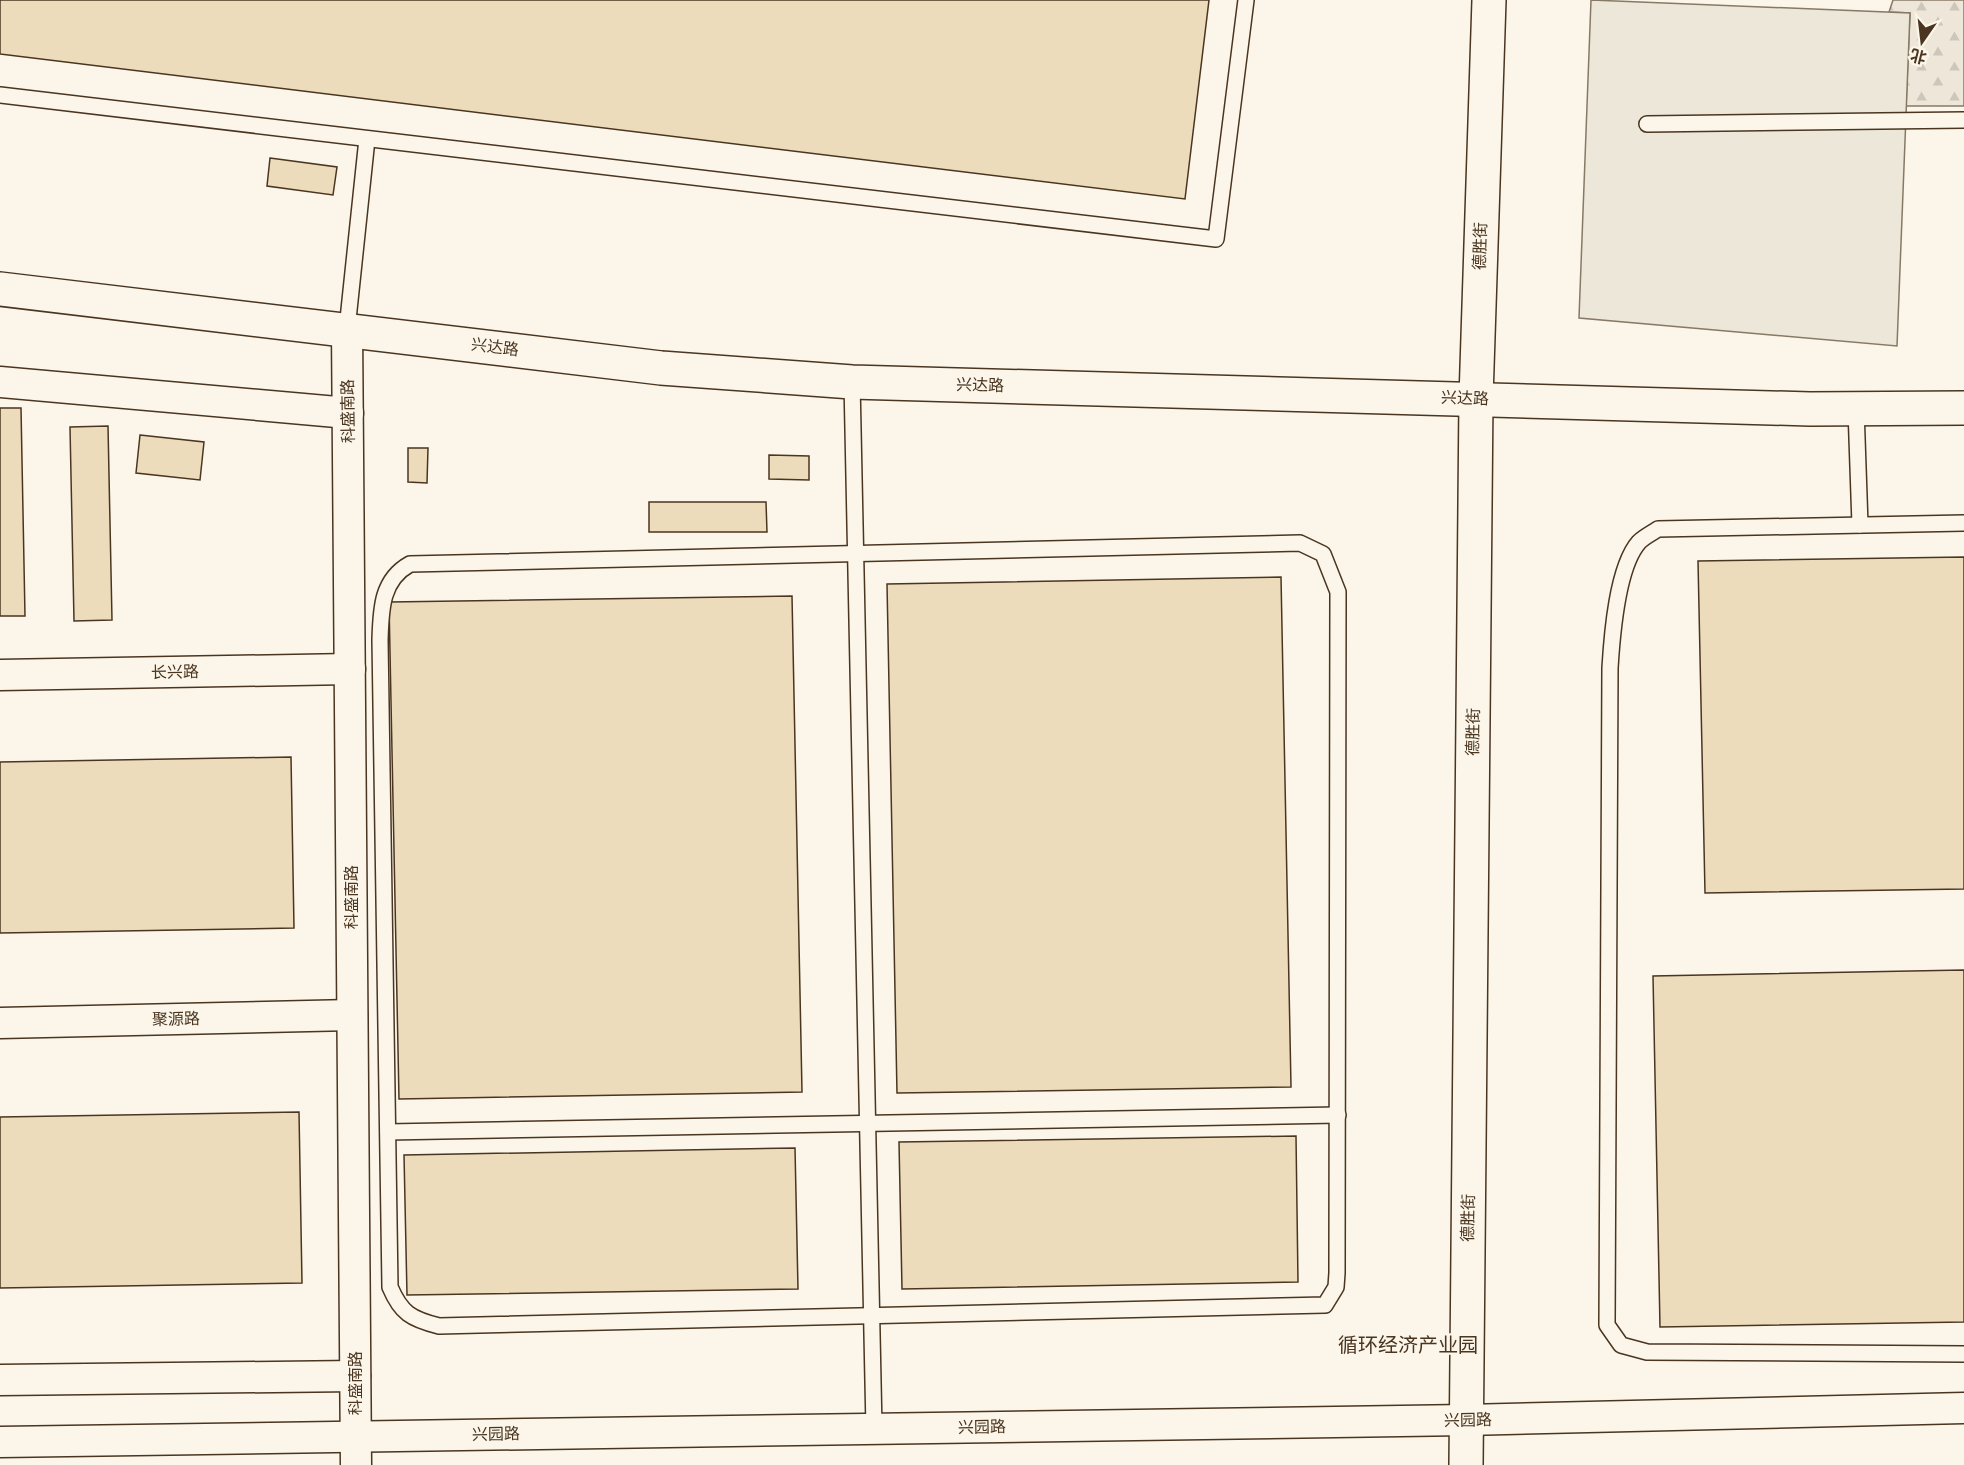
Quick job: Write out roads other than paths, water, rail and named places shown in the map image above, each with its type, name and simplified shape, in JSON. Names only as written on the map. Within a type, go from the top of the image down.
[{"type":"street","name":"德胜街","points":[[1466,1465],[1476,398],[1489,0]]},
{"type":"street","name":"兴达路","points":[[0,289],[661,368],[852,382],[1856,409],[1964,408]]},
{"type":"street","name":"科盛南路","points":[[347,329],[356,1451]]},
{"type":"street","points":[[0,382],[348,413]]},
{"type":"street","name":"长兴路","points":[[0,675],[350,669]]},
{"type":"street","name":"聚源路","points":[[0,1023],[352,1015]]},
{"type":"street","points":[[0,1380],[355,1376]]},
{"type":"street","name":"兴园路","points":[[0,1442],[356,1451],[874,1429],[1466,1420],[1964,1408]]},
{"type":"lane","points":[[0,95],[1216,239],[1246,0]]},
{"type":"lane","points":[[1647,124],[1964,120]]},
{"type":"lane","points":[[347,329],[367,139]]},
{"type":"lane","points":[[852,382],[874,1429]]},
{"type":"lane","points":[[1856,409],[1860,525]]},
{"type":"lane","points":[[1964,524],[1658,529],[1638,543],[1623,576],[1612,638],[1610,668],[1607,1325],[1621,1345],[1647,1352],[1671,1354],[1964,1354]]},
{"type":"lane","points":[[1300,543],[1323,554],[1338,592],[1336,1287],[1325,1305],[439,1326],[419,1322],[399,1308],[390,1287],[380,640],[381,606],[393,578],[410,564],[855,555],[1300,543]]},
{"type":"lane","points":[[388,1132],[1338,1115]]},
{"type":"district","name":"循环经济产业园","points":[[1408,1345]]}]
